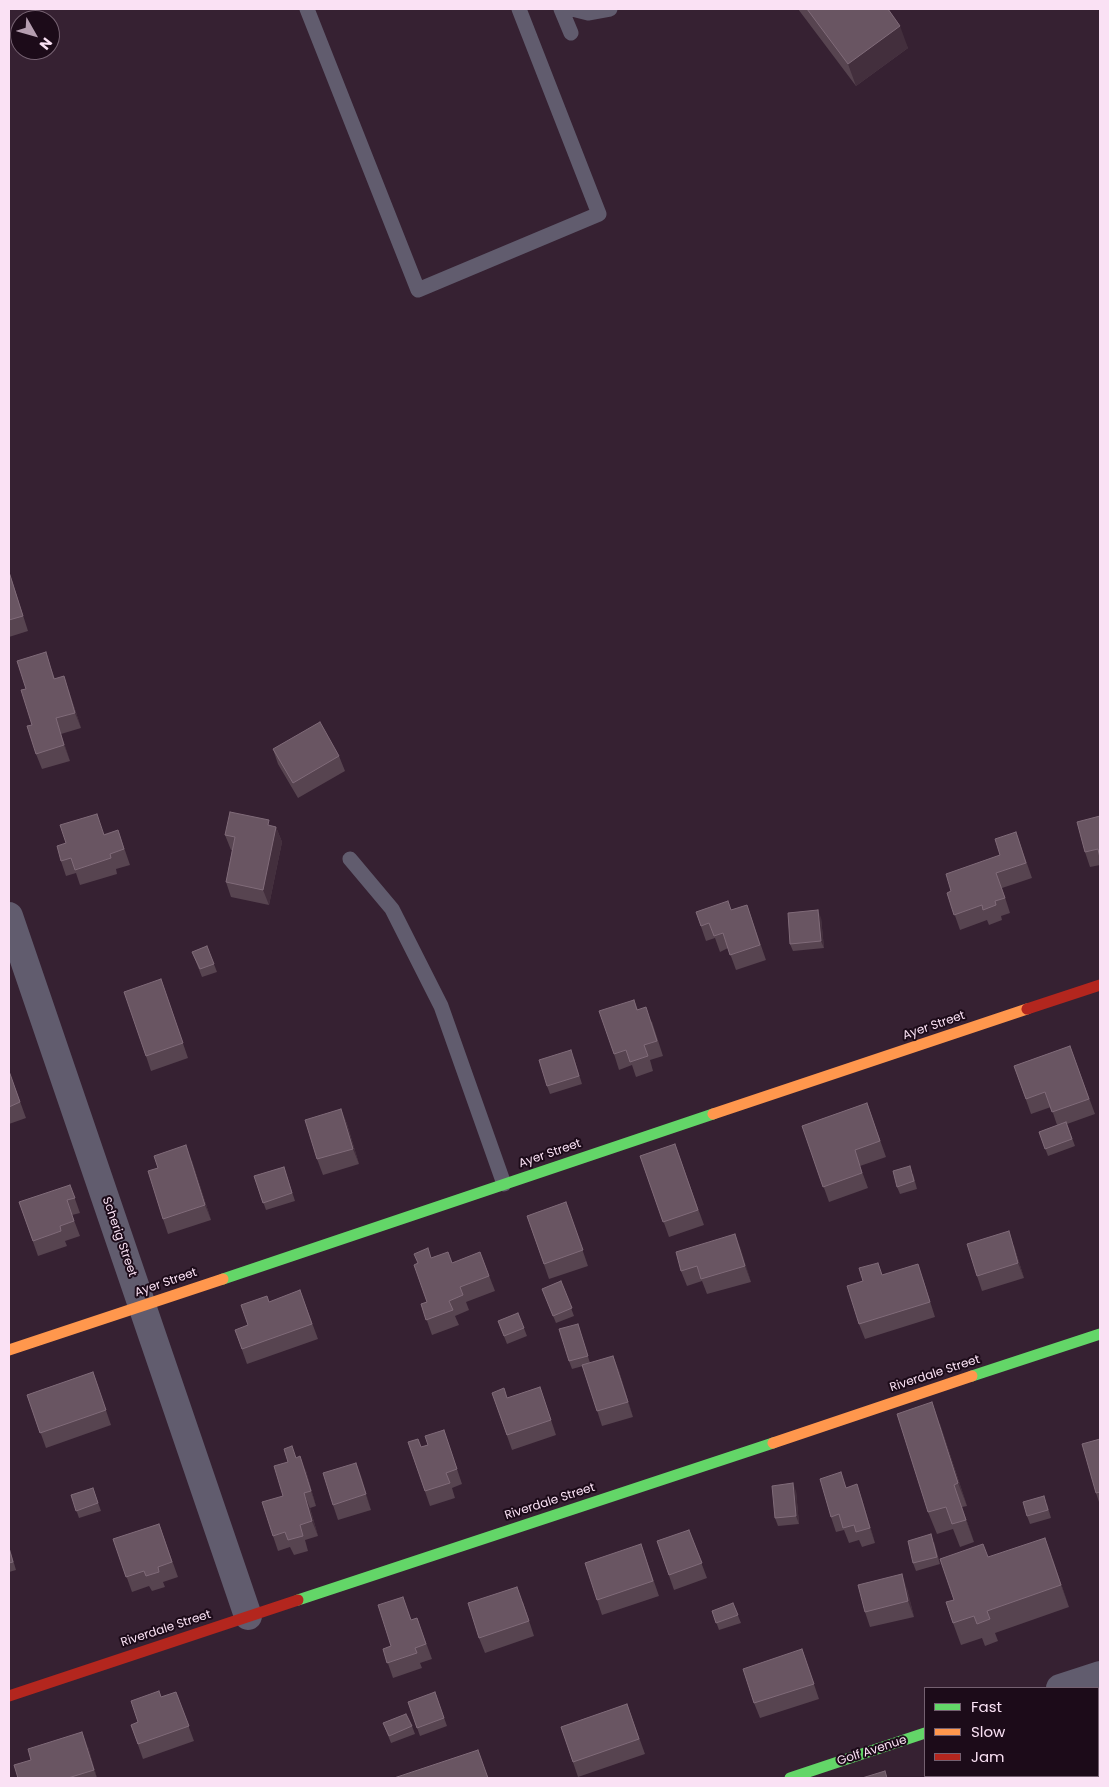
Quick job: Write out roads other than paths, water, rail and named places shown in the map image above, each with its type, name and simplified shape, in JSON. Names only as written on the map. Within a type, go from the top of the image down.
[{"type":"street","name":"Scherig Street","points":[[9,916],[248,1616]]},
{"type":"street","name":"Ayer Street","points":[[9,1350],[1100,984]]},
{"type":"street","name":"Riverdale Street","points":[[9,1696],[1100,1334]]},
{"type":"street","points":[[1063,1687],[1100,1675]]},
{"type":"street","name":"Golf Avenue","points":[[790,1778],[924,1733]]},
{"type":"lane","points":[[308,9],[418,290],[599,214],[519,9]]},
{"type":"lane","points":[[561,9],[570,33]]},
{"type":"lane","points":[[572,9],[588,12],[610,9]]},
{"type":"lane","points":[[350,859],[392,909],[441,1006],[504,1184]]}]
